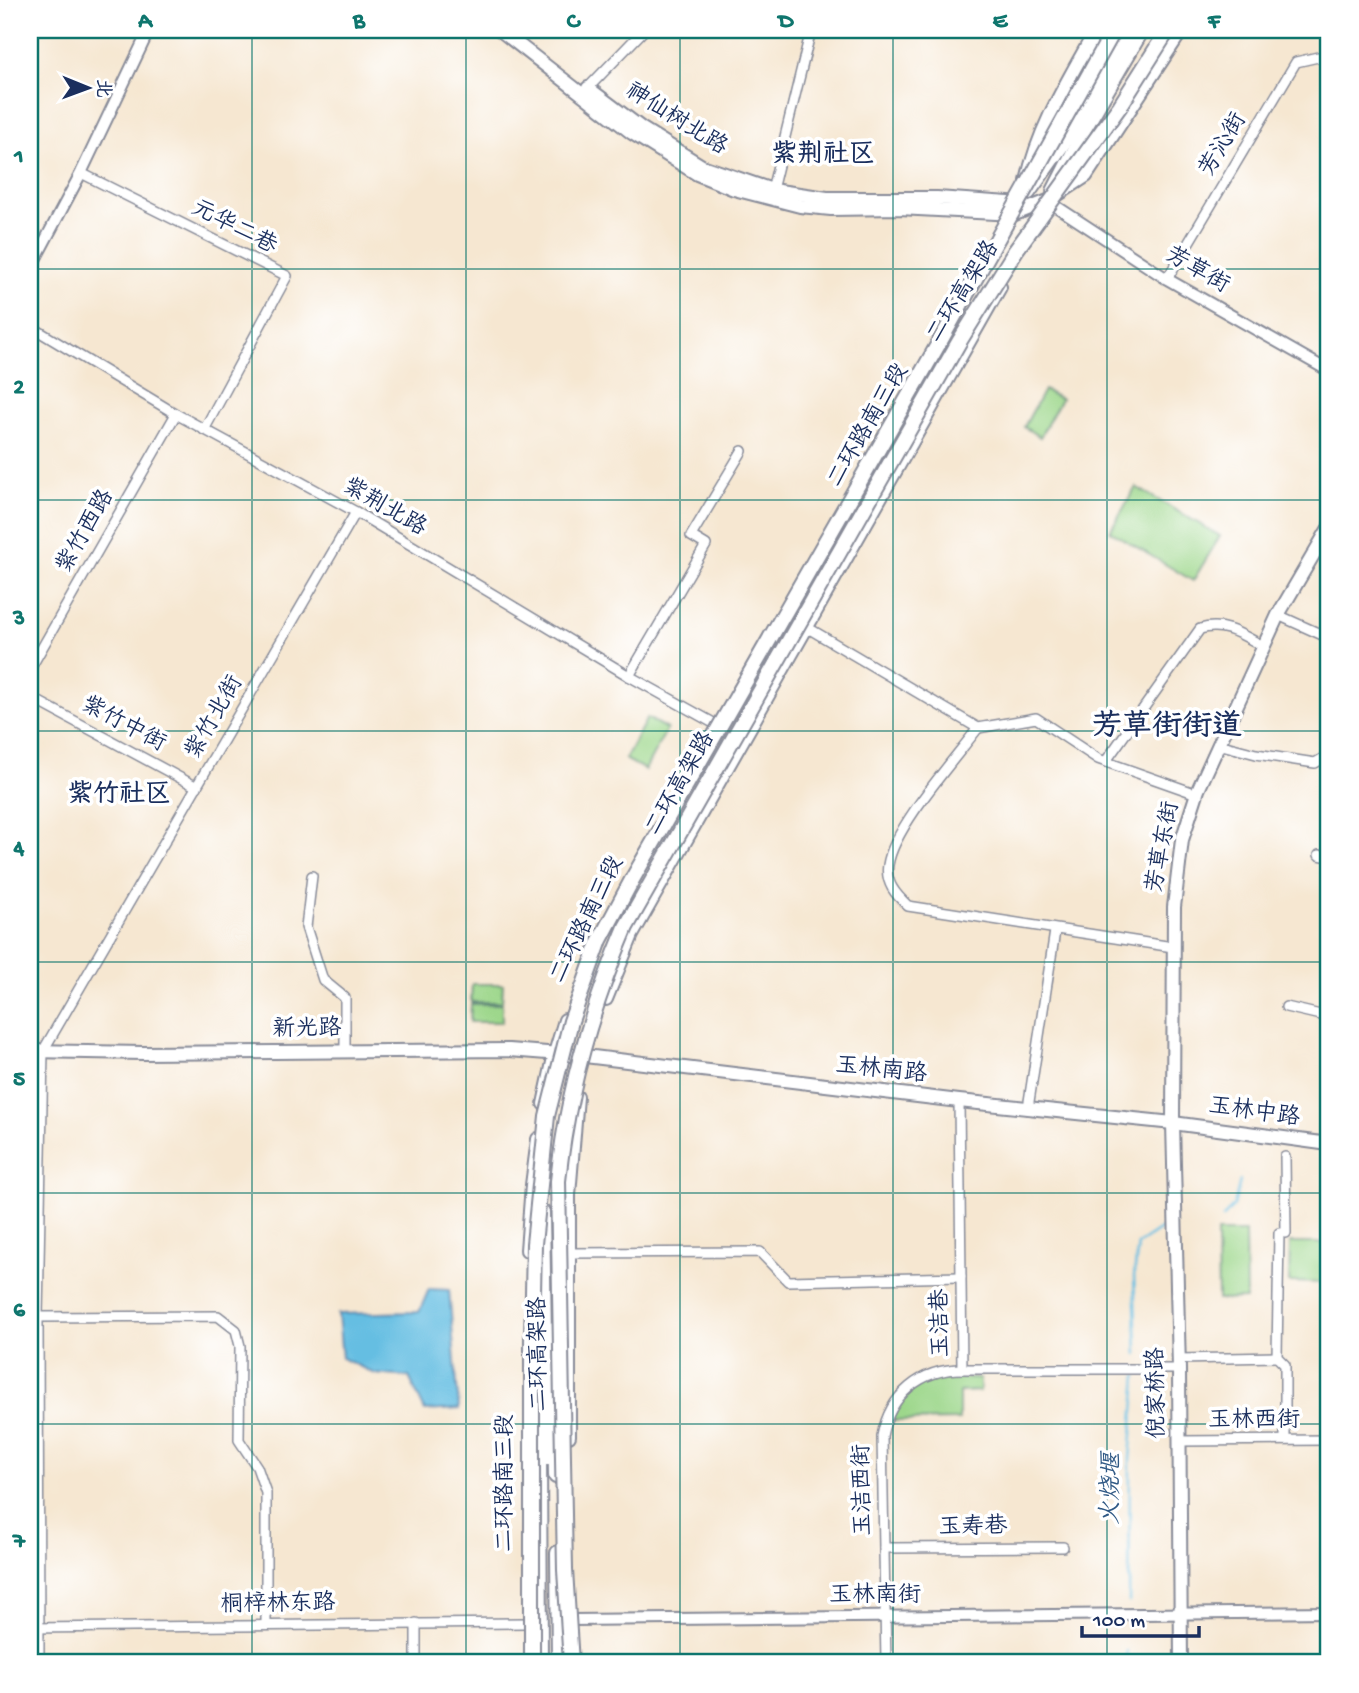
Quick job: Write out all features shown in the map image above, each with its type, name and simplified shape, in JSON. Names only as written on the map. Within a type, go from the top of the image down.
[{"type":"highway","points":[[1098,30],[1102,76]]},
{"type":"highway","name":"二环高架路","points":[[533,1663],[534,1244],[547,1115],[571,1021],[600,940],[640,866],[1022,197],[1102,76],[1114,30]]},
{"type":"highway","name":"二环高架路","points":[[573,1663],[565,1570],[558,1181],[562,1136],[583,1043],[610,965],[626,927],[959,342],[1016,250],[1119,106],[1168,30]]},
{"type":"highway","points":[[1156,50],[1166,44],[1175,30]]},
{"type":"highway","points":[[540,1663],[539,1233],[542,1144],[550,1073]]},
{"type":"highway","points":[[566,1663],[558,1290],[561,1181],[575,1113]]},
{"type":"highway","points":[[542,1169],[553,1581],[559,1663]]},
{"type":"highway","points":[[548,1663],[553,1581],[553,1277],[558,1181]]},
{"type":"main road","points":[[499,30],[585,91],[632,133],[697,174],[734,189],[800,206],[831,209],[1018,209],[1033,154],[1049,115],[1098,30]]},
{"type":"main road","name":"神仙树北路","points":[[512,30],[585,91],[702,166],[772,190],[827,198],[937,198],[1018,209],[1048,201]]},
{"type":"main road","name":"二环路南三段","points":[[526,1663],[529,1213],[550,1073],[575,994],[609,916],[717,724],[1018,209],[1070,135],[1130,30]]},
{"type":"main road","name":"二环路南三段","points":[[573,1663],[569,1195],[575,1113],[585,1056],[632,935],[1048,201],[1081,136],[1102,76],[1143,30]]},
{"type":"main road","points":[[1048,201],[1086,176],[1182,30]]},
{"type":"main road","name":"芳草东街","points":[[1173,1123],[1174,907],[1182,840],[1197,794],[1218,744],[1278,615],[1329,528]]},
{"type":"main road","name":"新光路","points":[[36,1051],[144,1053],[509,1050],[585,1056]]},
{"type":"main road","name":"玉林南路","points":[[585,1056],[959,1101],[1173,1123]]},
{"type":"main road","name":"玉林中路","points":[[1173,1123],[1329,1144]]},
{"type":"main road","name":"倪家桥路","points":[[1173,1123],[1179,1364],[1181,1663]]},
{"type":"main road","points":[[528,1501],[539,1448]]},
{"type":"street","points":[[30,269],[81,173],[149,30]]},
{"type":"street","points":[[585,91],[644,30]]},
{"type":"street","points":[[772,190],[811,30]]},
{"type":"street","name":"芳沁街","points":[[1167,279],[1296,62],[1318,57],[1329,63]]},
{"type":"street","name":"元华二巷","points":[[81,173],[287,276],[204,430]]},
{"type":"street","name":"芳草街","points":[[1048,201],[1167,279],[1329,370]]},
{"type":"street","name":"紫荆北路","points":[[30,326],[176,414],[356,512],[629,676],[717,724]]},
{"type":"street","name":"紫竹西路","points":[[30,669],[176,414]]},
{"type":"street","points":[[629,676],[706,545],[691,536],[741,451]]},
{"type":"street","name":"紫竹北街","points":[[36,1051],[197,787],[356,512]]},
{"type":"street","points":[[1278,615],[1329,638]]},
{"type":"street","points":[[1105,761],[1200,629],[1214,625],[1234,631],[1264,646]]},
{"type":"street","points":[[808,628],[978,728],[1037,718],[1098,759],[1197,794]]},
{"type":"street","name":"紫竹中街","points":[[30,697],[197,787]]},
{"type":"street","points":[[978,728],[897,836],[887,867],[892,891],[908,906],[1055,931],[1173,947]]},
{"type":"street","points":[[1218,744],[1315,763],[1322,759],[1329,761]]},
{"type":"street","points":[[312,876],[306,927],[323,980],[345,998],[345,1051]]},
{"type":"street","points":[[1028,1108],[1055,931]]},
{"type":"street","points":[[1286,1007],[1329,1017]]},
{"type":"street","points":[[36,1051],[38,1317],[34,1359],[34,1628],[39,1663]]},
{"type":"street","name":"玉洁巷","points":[[959,1101],[962,1369],[1179,1364],[1277,1357]]},
{"type":"street","points":[[1285,1157],[1286,1233],[1279,1233],[1277,1357],[1285,1364],[1285,1440]]},
{"type":"street","points":[[568,1253],[760,1252],[788,1281],[961,1277]]},
{"type":"street","points":[[38,1317],[218,1316],[236,1330],[240,1346],[239,1440],[257,1467],[266,1493],[266,1625]]},
{"type":"street","name":"玉洁西街","points":[[886,1663],[882,1436],[884,1424],[902,1393],[912,1384],[935,1371],[962,1369]]},
{"type":"street","name":"玉林西街","points":[[1179,1441],[1329,1440]]},
{"type":"street","name":"玉寿巷","points":[[884,1548],[1063,1547]]},
{"type":"street","name":"玉林南街","points":[[571,1620],[1329,1612]]},
{"type":"street","points":[[416,1623],[416,1663]]},
{"type":"street","name":"桐梓林东路","points":[[34,1628],[527,1623]]},
{"type":"green space","points":[[1044,390],[1061,399],[1040,437],[1024,427]]},
{"type":"green space","points":[[1136,487],[1220,536],[1193,581],[1110,531]]},
{"type":"green space","points":[[647,718],[667,729],[645,770],[625,759]]},
{"type":"green space","points":[[472,984],[503,984],[502,1002],[471,1002]]},
{"type":"green space","points":[[471,1004],[502,1004],[502,1022],[470,1022]]},
{"type":"green space","points":[[1217,1232],[1245,1232],[1246,1299],[1218,1300]]},
{"type":"green space","points":[[1290,1243],[1329,1243],[1329,1283],[1289,1282]]},
{"type":"green space","points":[[941,1377],[980,1379],[980,1391],[959,1392],[959,1420],[891,1421],[910,1392],[923,1383]]},
{"type":"water","points":[[429,1289],[449,1290],[459,1409],[425,1411],[409,1377],[375,1374],[342,1358],[338,1314],[419,1312]]},
{"type":"waterway","name":"火烧堰","points":[[1223,1218],[1234,1205],[1240,1181]]},
{"type":"waterway","name":"火烧堰","points":[[1137,1354],[1134,1276],[1138,1244],[1162,1228]]},
{"type":"waterway","name":"火烧堰","points":[[1129,1602],[1130,1458],[1137,1376]]},
{"type":"waterway","name":"火烧堰","points":[[1124,1663],[1127,1651]]},
{"type":"district","name":"紫荆社区","points":[[823,156]]},
{"type":"district","name":"芳草街街道","points":[[1167,728]]},
{"type":"district","name":"紫竹社区","points":[[119,796]]}]
